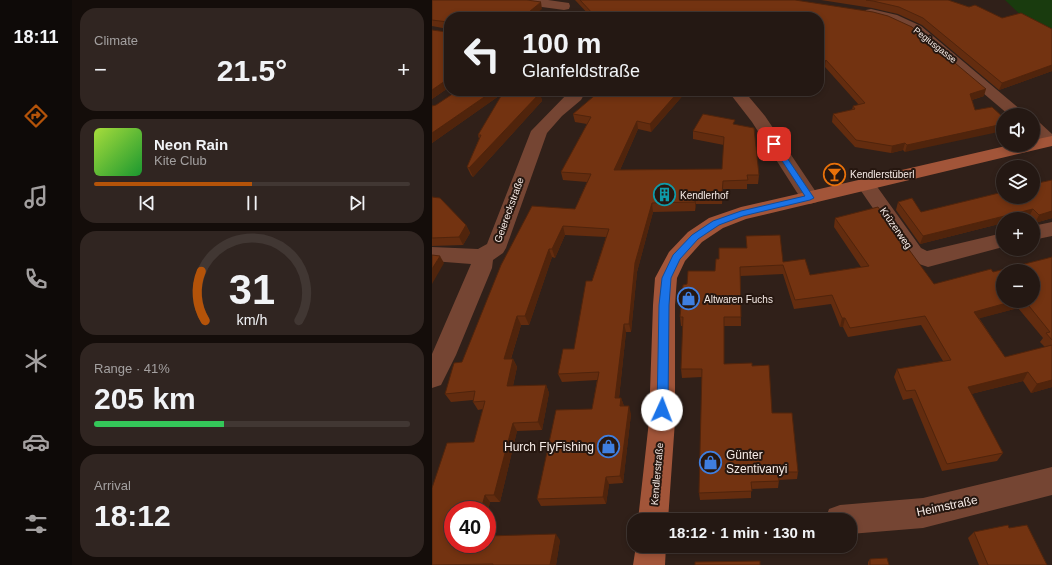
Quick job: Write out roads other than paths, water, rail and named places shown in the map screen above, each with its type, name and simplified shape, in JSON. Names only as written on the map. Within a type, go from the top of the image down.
[{"type":"street","points":[[520,0],[567,3]]},
{"type":"street","points":[[556,12],[567,3]]},
{"type":"street","name":"Pegiusgasse","points":[[858,11],[892,18],[916,29],[1011,108]]},
{"type":"street","name":"Geiereckstraße","points":[[482,257],[496,248],[539,131],[556,113],[576,96]]},
{"type":"street","points":[[740,96],[759,120],[810,198]]},
{"type":"street","points":[[1040,132],[1051,141]]},
{"type":"street","name":"Kendlerstraße","points":[[1040,143],[1051,141]]},
{"type":"street","name":"Kendlerstraße","points":[[654,513],[662,421],[664,305],[666,278],[676,257],[695,237],[716,223],[741,214],[1004,152]]},
{"type":"street","name":"Krüzerweg","points":[[866,185],[914,253],[920,258],[928,259],[996,242]]},
{"type":"street","points":[[1040,232],[1052,229]]},
{"type":"street","points":[[432,254],[482,257],[483,261],[482,268],[444,355],[432,377]]},
{"type":"street","name":"Heimstraße","points":[[857,518],[923,512],[1052,481]]},
{"type":"street","points":[[649,565],[650,553]]},
{"type":"place","name":"Kendlerstüberl","points":[[834,174]]},
{"type":"place","name":"Kendlerhof","points":[[664,195]]},
{"type":"place","name":"Altwaren Fuchs","points":[[689,299]]},
{"type":"place","name":"Hurch FlyFishing","points":[[609,447]]},
{"type":"place","name":"Günter Szentivanyi","points":[[711,462]]}]
